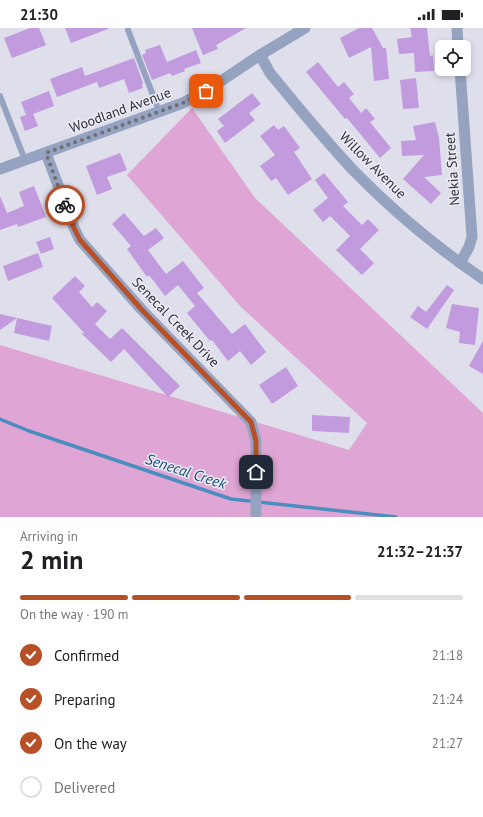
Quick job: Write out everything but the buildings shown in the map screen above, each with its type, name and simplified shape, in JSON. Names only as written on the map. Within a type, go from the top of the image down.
[{"type":"street","name":"Woodland Avenue","points":[[0,169],[183,103],[209,89],[260,55],[305,28]]},
{"type":"street","points":[[457,28],[458,40]]},
{"type":"street","name":"Willow Avenue","points":[[260,55],[270,73],[354,170],[414,226],[460,264],[483,279]]},
{"type":"street","name":"Nekia Street","points":[[460,76],[472,237],[469,247],[460,264]]},
{"type":"street","name":"Senecal Creek Drive","points":[[46,153],[74,228],[80,240],[142,310],[251,422],[256,441],[256,517]]},
{"type":"lane","points":[[128,30],[159,111]]},
{"type":"lane","points":[[0,96],[25,160]]},
{"type":"shaded area","points":[[192,108],[255,198],[483,413],[483,517],[0,517],[0,345],[349,450],[367,423],[240,306],[127,175]]},
{"type":"waterway","name":"Senecal Creek","points":[[0,419],[29,431],[231,499],[396,517]]},
{"type":"way so far","points":[[65,205],[46,153],[183,103],[206,91]]},
{"type":"route","points":[[65,205],[80,240],[142,310],[251,422],[256,441],[256,472]]}]
